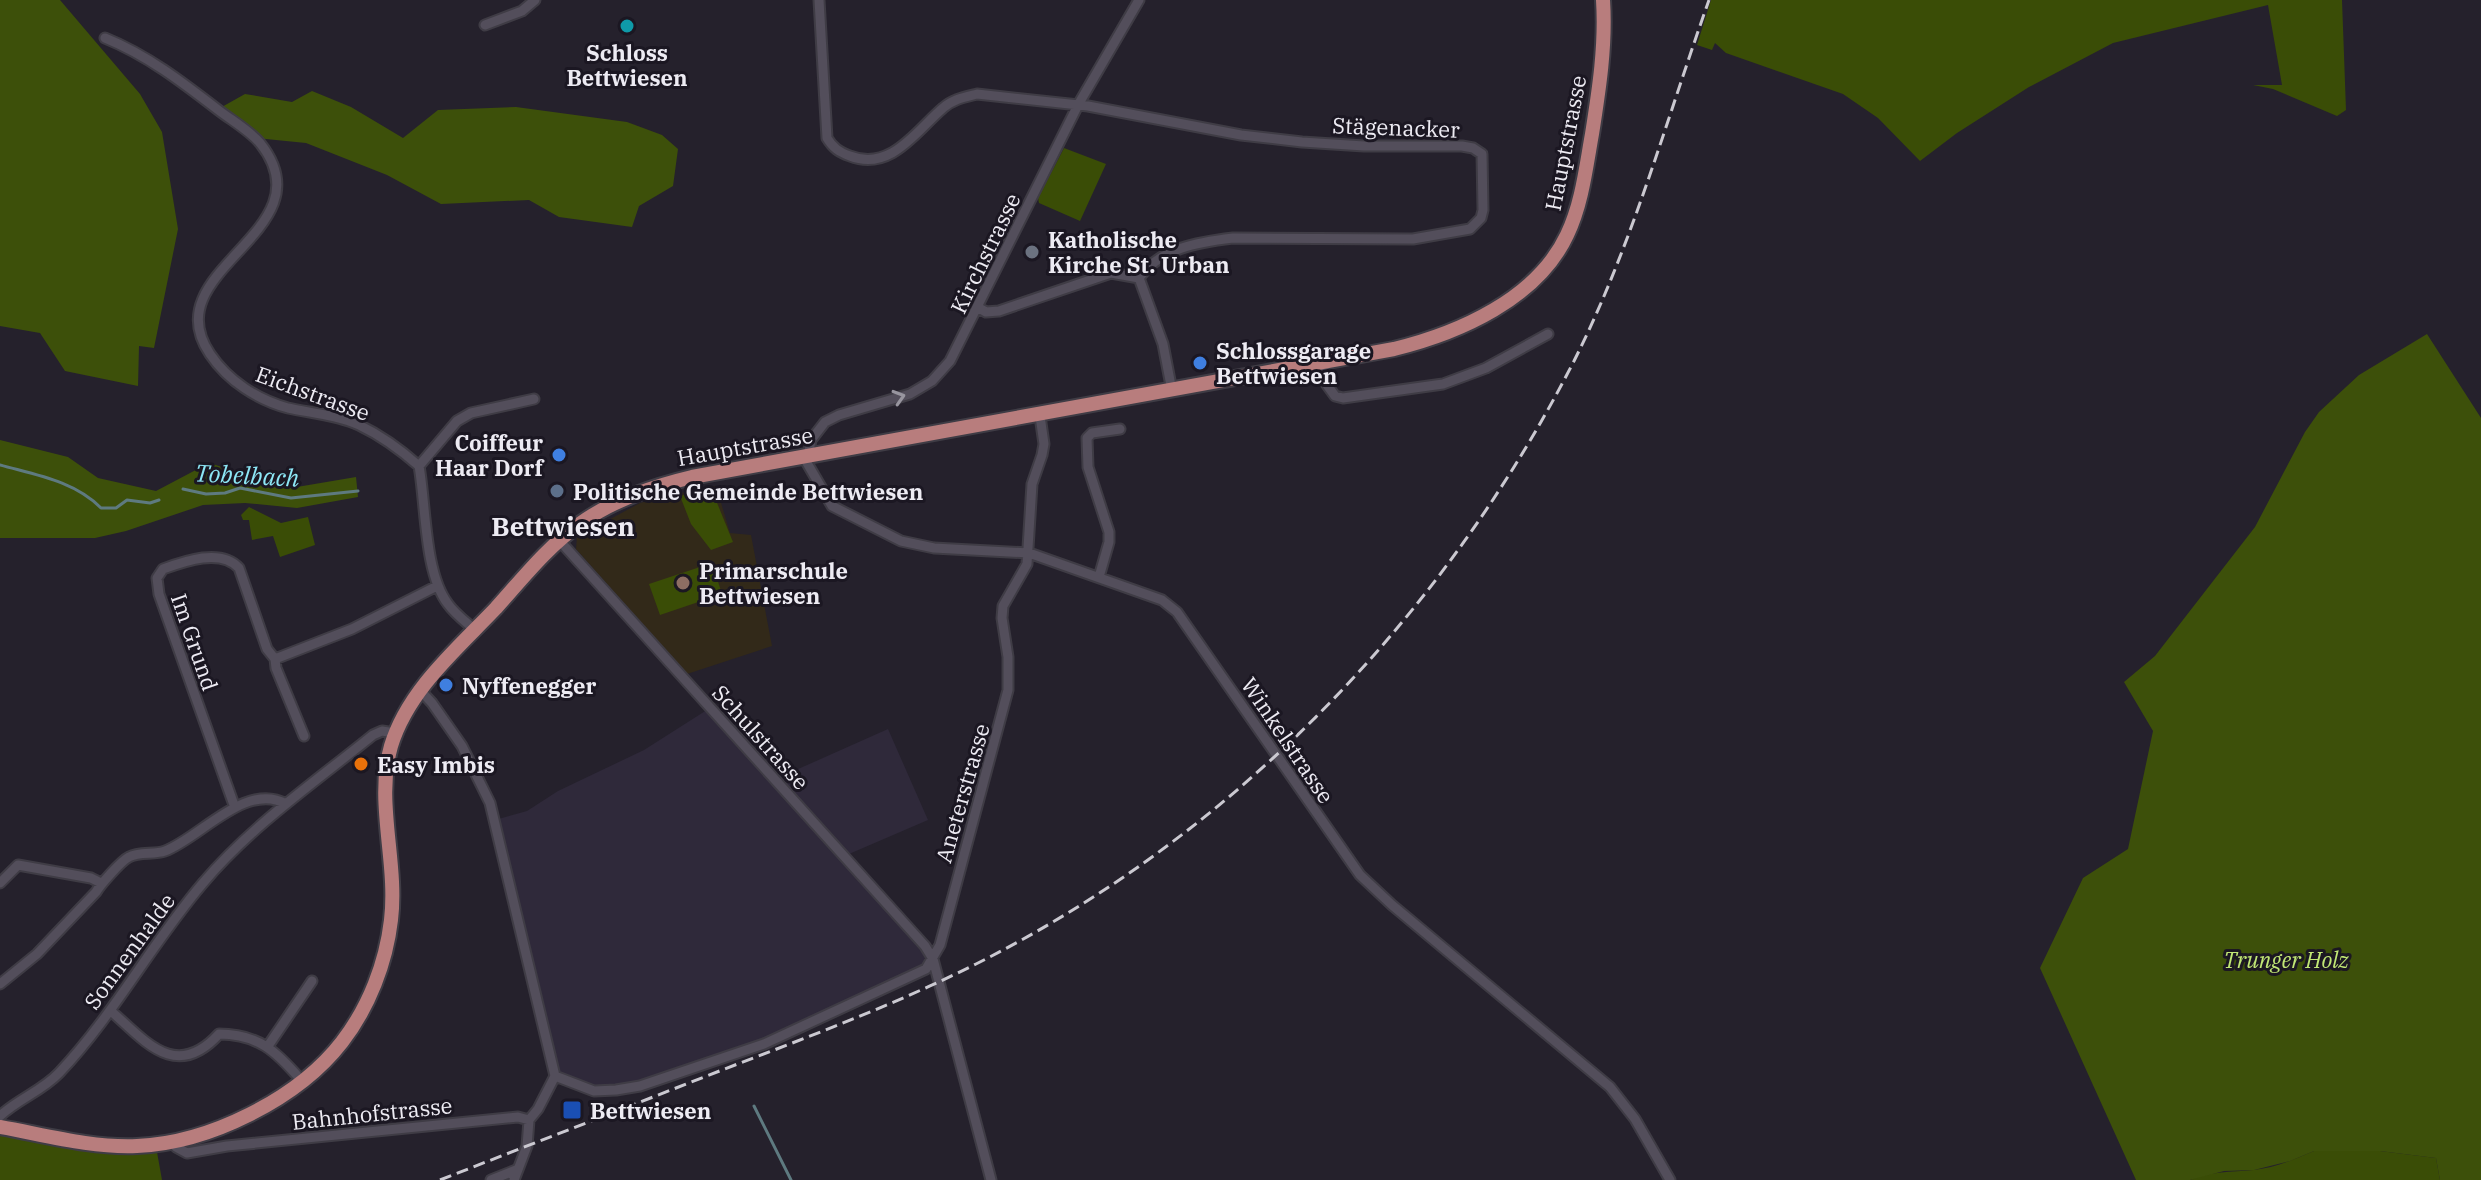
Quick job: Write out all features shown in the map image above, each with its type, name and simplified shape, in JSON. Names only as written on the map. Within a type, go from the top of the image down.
[{"type":"main road","name":"Hauptstrasse","points":[[0,1127],[104,1145],[135,1146],[174,1141],[241,1118],[301,1080],[332,1052],[368,1000],[386,948],[393,884],[385,777],[395,733],[420,690],[559,540],[605,509],[671,482],[1412,345],[1466,324],[1526,286],[1556,255],[1570,229],[1585,172],[1601,68],[1603,0]]},
{"type":"street","points":[[485,25],[522,11],[535,0]]},
{"type":"street","points":[[819,0],[827,138],[832,147],[854,158],[882,158],[916,135],[945,106],[960,98],[977,94],[1078,105]]},
{"type":"street","name":"Kirchstrasse","points":[[808,456],[811,440],[825,422],[910,394],[932,381],[950,361],[1078,105],[1139,0]]},
{"type":"street","name":"Eichstrasse","points":[[105,38],[169,72],[259,141],[273,163],[277,179],[271,214],[223,267],[207,288],[202,301],[200,332],[210,354],[225,372],[259,397],[359,425],[419,466]]},
{"type":"street","name":"Stägenacker","points":[[1078,105],[1241,135],[1364,146],[1462,146],[1482,154],[1483,210],[1481,218],[1470,229],[1413,239],[1244,238],[1206,241],[1160,256],[1139,278]]},
{"type":"street","points":[[979,308],[986,312],[999,311],[1111,273],[1139,278],[1163,344],[1172,391]]},
{"type":"street","points":[[1323,363],[1327,385],[1335,396],[1343,398],[1414,390],[1466,377],[1548,334]]},
{"type":"street","points":[[475,630],[448,605],[437,586],[419,466],[457,421],[471,413],[534,399]]},
{"type":"street","name":"Aneterstrasse","points":[[933,959],[940,945],[1008,690],[1009,666],[1003,606],[1027,564],[1030,499],[1044,444],[1040,416]]},
{"type":"street","points":[[1099,577],[1109,532],[1088,467],[1087,438],[1092,433],[1120,429]]},
{"type":"street","name":"Winkelstrasse","points":[[808,456],[808,466],[832,506],[901,541],[934,548],[1029,553],[1162,600],[1177,612],[1360,875],[1414,924],[1610,1087],[1635,1119],[1670,1180]]},
{"type":"street","name":"Schulstrasse","points":[[559,540],[859,872],[933,959]]},
{"type":"street","name":"Im Grund","points":[[234,805],[159,594],[157,578],[163,569],[190,561],[222,557],[232,560],[239,568],[267,649],[275,659],[304,736]]},
{"type":"street","points":[[275,659],[352,629],[437,586]]},
{"type":"street","points":[[420,690],[462,746],[490,803],[555,1076]]},
{"type":"street","name":"Sonnenhalde","points":[[0,1116],[57,1075],[111,1011],[174,918],[201,885],[286,804],[373,735],[382,731],[395,733]]},
{"type":"street","points":[[0,984],[37,954],[101,883],[129,857],[168,850],[234,805],[254,800],[278,800],[286,804]]},
{"type":"street","points":[[0,883],[18,865],[91,878],[101,883]]},
{"type":"street","points":[[555,1076],[594,1091],[640,1086],[739,1054],[796,1031],[926,969],[933,959]]},
{"type":"street","points":[[933,959],[991,1180]]},
{"type":"street","points":[[268,1046],[312,981]]},
{"type":"street","points":[[111,1011],[151,1046],[173,1056],[200,1050],[219,1034],[247,1036],[268,1046],[301,1080]]},
{"type":"street","points":[[491,1180],[515,1175],[527,1146],[529,1120],[555,1076]]},
{"type":"street","name":"Bahnhofstrasse","points":[[174,1141],[176,1147],[187,1153],[227,1146],[518,1117],[529,1120]]},
{"type":"shaded area","name":"Primarschule Bettwiesen","points":[[716,486],[730,533],[751,535],[772,646],[687,674],[576,549],[577,537],[640,503]]},
{"type":"shaded area","points":[[710,708],[933,959],[926,969],[796,1031],[640,1085],[603,1092],[555,1076],[495,820],[527,811],[558,791],[644,750]]},
{"type":"shaded area","points":[[888,729],[928,820],[849,854],[778,778]]},
{"type":"green space","points":[[0,0],[60,0],[140,94],[162,132],[178,229],[154,348],[139,346],[138,386],[65,371],[40,333],[0,326]]},
{"type":"green space","points":[[1711,0],[2342,0],[2346,110],[2337,116],[2273,89],[2253,85],[2282,85],[2268,5],[2113,43],[2029,87],[1920,161],[1878,118],[1843,94],[1726,53],[1715,43],[1712,50],[1697,45]]},
{"type":"green space","points":[[312,91],[351,107],[403,138],[438,110],[516,107],[627,122],[662,135],[678,149],[673,186],[639,206],[632,227],[559,217],[529,200],[441,204],[387,175],[306,143],[256,138],[220,108],[245,94],[292,102]]},
{"type":"green space","points":[[1064,148],[1106,164],[1080,221],[1039,203],[1038,198]]},
{"type":"green space","name":"Trunger Holz","points":[[2427,334],[2481,418],[2481,1180],[2440,1180],[2436,1158],[2380,1151],[2314,1151],[2254,1170],[2224,1171],[2190,1180],[2136,1180],[2040,968],[2083,878],[2128,849],[2153,731],[2124,682],[2155,656],[2255,527],[2305,432],[2319,412],[2359,375]]},
{"type":"green space","points":[[0,440],[68,457],[98,478],[156,491],[209,463],[291,488],[356,477],[358,497],[297,508],[245,503],[203,505],[95,538],[0,538]]},
{"type":"green space","points":[[711,488],[733,542],[711,550],[691,524],[680,496]]},
{"type":"green space","points":[[249,507],[281,523],[308,517],[315,545],[280,557],[273,536],[252,540],[249,520],[243,520],[241,515]]},
{"type":"green space","points":[[712,563],[722,594],[660,615],[649,584]]},
{"type":"green space","points":[[0,1134],[78,1148],[157,1152],[162,1180],[0,1180]]},
{"type":"green space","points":[[2314,1151],[2380,1151],[2436,1158],[2440,1180],[2190,1180],[2213,1173],[2269,1167]]},
{"type":"waterway","name":"Tobelbach","points":[[0,465],[67,485],[101,508],[116,508],[127,500],[150,503],[159,500]]},
{"type":"waterway","name":"Tobelbach","points":[[183,489],[206,494],[240,488],[291,498],[358,491]]},
{"type":"waterway","name":"Tobelbach","points":[[754,1106],[791,1180]]},
{"type":"railway","points":[[440,1180],[850,1020],[976,964],[1071,911],[1160,851],[1244,784],[1323,710],[1396,630],[1462,545],[1521,455],[1574,361],[1614,273],[1709,0]]},
{"type":"place","name":"Schloss Bettwiesen","points":[[627,26]]},
{"type":"place","name":"Katholische Kirche St. Urban","points":[[1032,252]]},
{"type":"place","name":"Schlossgarage Bettwiesen","points":[[1200,363]]},
{"type":"place","name":"Coiffeur Haar Dorf","points":[[559,455]]},
{"type":"place","name":"Politische Gemeinde Bettwiesen","points":[[557,491]]},
{"type":"place","name":"Primarschule Bettwiesen","points":[[683,583]]},
{"type":"place","name":"Nyffenegger","points":[[446,685]]},
{"type":"place","name":"Easy Imbis","points":[[361,764]]},
{"type":"place","name":"Bettwiesen","points":[[572,1110]]},
{"type":"district","name":"Bettwiesen","points":[[563,526]]}]
